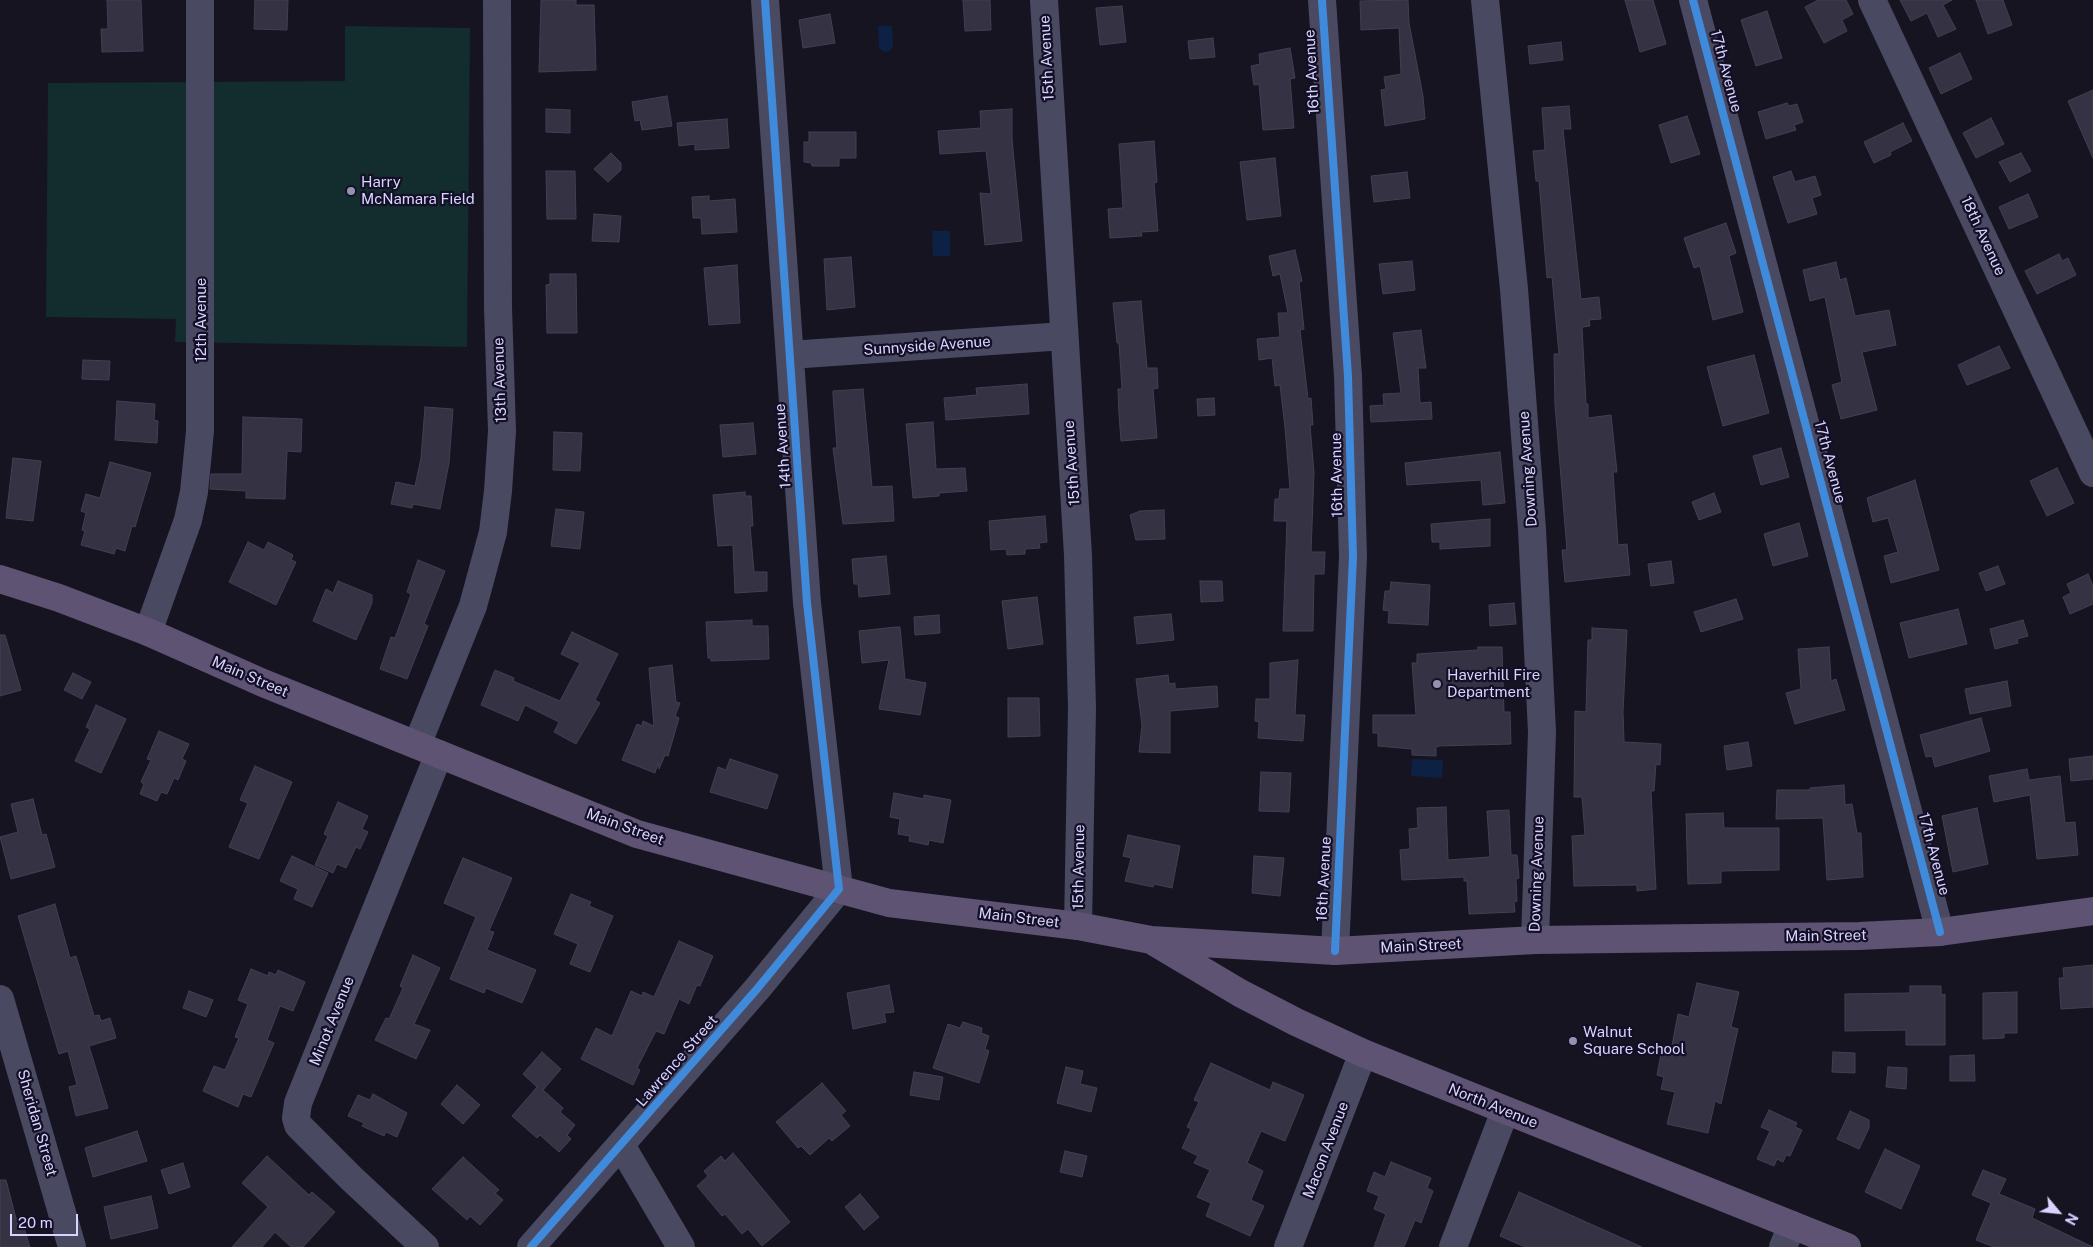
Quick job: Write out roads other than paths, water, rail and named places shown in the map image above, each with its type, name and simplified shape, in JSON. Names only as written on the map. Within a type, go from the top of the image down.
[{"type":"main road","name":"Main Street","points":[[0,579],[59,598],[148,632],[263,683],[637,834],[889,903],[1078,926],[1151,940],[1335,951],[1535,940],[1859,936],[1940,932],[2093,911]]},
{"type":"main road","name":"North Avenue","points":[[1151,940],[1248,997],[1363,1053],[1506,1111],[1788,1236],[1847,1247]]},
{"type":"street","name":"12th Avenue","points":[[148,632],[188,520],[194,492],[200,432],[200,0]]},
{"type":"street","name":"13th Avenue","points":[[428,750],[474,606],[493,532],[498,491],[502,431],[498,307],[497,0]]},
{"type":"street","name":"14th Avenue","points":[[765,0],[807,604],[839,889]]},
{"type":"street","name":"15th Avenue","points":[[1044,0],[1078,555],[1082,708],[1078,926]]},
{"type":"street","name":"16th Avenue","points":[[1322,0],[1348,376],[1353,548],[1335,951]]},
{"type":"street","name":"Downing Avenue","points":[[1484,0],[1514,288],[1532,529],[1542,732],[1535,940]]},
{"type":"street","name":"17th Avenue","points":[[1693,0],[1940,932]]},
{"type":"street","name":"18th Avenue","points":[[1872,0],[2093,472]]},
{"type":"street","name":"Sunnyside Avenue","points":[[790,355],[1064,336]]},
{"type":"street","name":"Minot Avenue","points":[[425,1247],[298,1126],[296,1118],[298,1103],[428,750]]},
{"type":"street","name":"Lawrence Street","points":[[531,1247],[757,989],[839,889]]},
{"type":"street","name":"Sheridan Street","points":[[0,999],[72,1247]]},
{"type":"street","name":"Macon Avenue","points":[[1288,1247],[1363,1053]]},
{"type":"street","points":[[1453,1247],[1506,1111]]},
{"type":"street","points":[[621,1144],[681,1247]]},
{"type":"water","points":[[878,26],[892,26],[893,47],[890,51],[884,52],[879,48]]},
{"type":"water","points":[[932,231],[950,231],[950,256],[933,256]]},
{"type":"water","points":[[1412,759],[1443,760],[1442,778],[1411,776]]},
{"type":"place","name":"Harry McNamara Field","points":[[351,191]]},
{"type":"place","name":"Haverhill Fire Department","points":[[1437,684]]},
{"type":"place","name":"Walnut Square School","points":[[1573,1041]]}]
